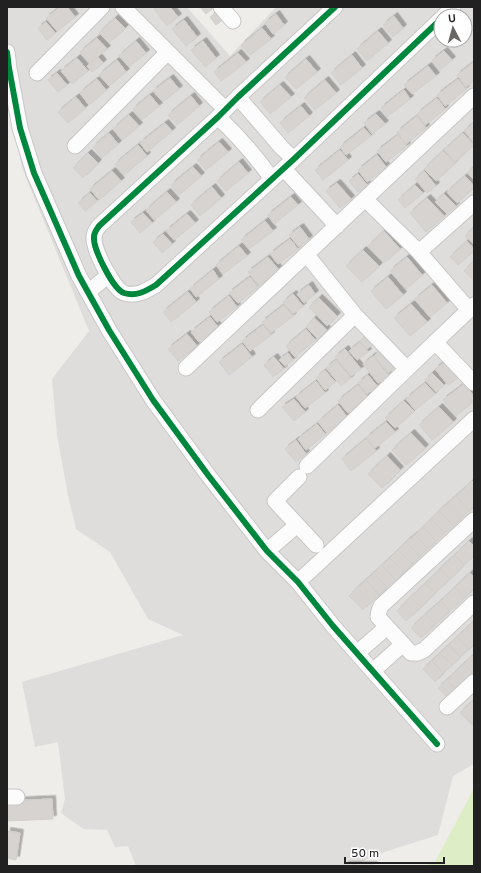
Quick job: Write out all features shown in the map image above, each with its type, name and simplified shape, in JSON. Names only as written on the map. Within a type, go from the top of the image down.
[{"type":"street","points":[[37,73],[102,7]]},
{"type":"street","points":[[123,7],[168,52],[222,113],[235,134],[262,165],[283,169],[337,226]]},
{"type":"street","points":[[221,7],[233,20]]},
{"type":"street","points":[[335,7],[99,226],[94,237],[97,253],[118,289],[124,293],[134,294],[142,293],[156,286],[283,169],[433,27]]},
{"type":"street","points":[[7,52],[20,128],[34,173],[79,276],[109,330],[153,400],[208,475],[267,551],[298,582],[333,626],[437,744]]},
{"type":"street","points":[[75,146],[168,52]]},
{"type":"street","points":[[186,368],[474,96]]},
{"type":"street","points":[[238,97],[282,148],[283,169]]},
{"type":"street","points":[[316,545],[276,501],[303,472],[407,369],[472,308],[419,252],[365,199]]},
{"type":"street","points":[[419,252],[474,203]]},
{"type":"street","points":[[307,255],[355,316],[407,369]]},
{"type":"street","points":[[88,292],[109,275]]},
{"type":"street","points":[[258,410],[355,316]]},
{"type":"street","points":[[435,342],[474,383]]},
{"type":"street","points":[[298,582],[474,419]]},
{"type":"street","points":[[474,520],[381,606],[378,611],[378,617],[411,653],[417,653],[424,650],[474,603]]},
{"type":"street","points":[[267,551],[297,525]]},
{"type":"street","points":[[357,653],[387,627]]},
{"type":"street","points":[[373,671],[403,644]]},
{"type":"street","points":[[447,707],[474,682]]},
{"type":"shaded area","points":[[7,7],[187,7],[230,56],[276,7],[474,7],[474,764],[453,776],[438,835],[375,855],[354,866],[136,866],[128,846],[115,847],[107,830],[83,829],[61,813],[65,799],[58,742],[35,747],[22,682],[183,635],[148,619],[110,552],[76,529],[57,435],[52,379],[89,331],[22,168],[7,89]]},
{"type":"green space","points":[[474,788],[474,866],[422,866],[435,862]]},
{"type":"building","points":[[60,7],[67,7],[75,17],[57,31],[46,18]]},
{"type":"building","points":[[156,7],[170,7],[178,17],[167,26],[154,9]]},
{"type":"building","points":[[200,7],[214,7],[206,14]]},
{"type":"building","points":[[218,11],[224,19],[216,25],[210,17]]},
{"type":"building","points":[[276,14],[284,25],[273,34],[265,23]]},
{"type":"building","points":[[394,16],[403,28],[393,37],[383,25]]},
{"type":"building","points":[[115,18],[125,28],[109,43],[99,33]]},
{"type":"building","points":[[184,20],[197,37],[186,46],[172,29]]},
{"type":"building","points":[[46,22],[55,33],[47,40],[38,28]]},
{"type":"building","points":[[262,28],[271,39],[250,55],[241,45]]},
{"type":"building","points":[[378,31],[388,43],[367,61],[357,49]]},
{"type":"building","points":[[97,38],[107,49],[90,63],[80,52]]},
{"type":"building","points":[[136,41],[146,53],[129,67],[119,56]]},
{"type":"building","points":[[203,41],[216,58],[205,67],[191,50]]},
{"type":"building","points":[[444,51],[452,60],[440,70],[432,60]]},
{"type":"building","points":[[238,53],[246,62],[221,81],[214,72]]},
{"type":"building","points":[[352,55],[362,68],[341,85],[331,73]]},
{"type":"building","points":[[98,57],[103,63],[92,72],[87,66]]},
{"type":"building","points":[[77,58],[88,71],[72,84],[61,71]]},
{"type":"building","points":[[306,59],[317,72],[296,89],[285,77]]},
{"type":"building","points":[[117,60],[126,72],[109,86],[99,75]]},
{"type":"building","points":[[474,62],[474,81],[466,87],[457,75]]},
{"type":"building","points":[[428,66],[436,76],[412,94],[404,85]]},
{"type":"building","points":[[57,73],[67,85],[58,92],[48,80]]},
{"type":"building","points":[[170,78],[179,89],[163,102],[153,91]]},
{"type":"building","points":[[97,79],[106,90],[89,105],[80,93]]},
{"type":"building","points":[[458,79],[466,89],[445,106],[437,95]]},
{"type":"building","points":[[325,80],[336,93],[315,110],[304,98]]},
{"type":"building","points":[[280,85],[291,97],[270,114],[260,102]]},
{"type":"building","points":[[404,90],[410,99],[387,117],[381,108]]},
{"type":"building","points":[[150,95],[159,106],[142,120],[133,109]]},
{"type":"building","points":[[191,96],[199,106],[177,125],[168,115]]},
{"type":"building","points":[[76,97],[85,108],[68,123],[58,112]]},
{"type":"building","points":[[437,98],[445,109],[425,125],[417,114]]},
{"type":"building","points":[[301,106],[309,116],[288,133],[280,123]]},
{"type":"building","points":[[376,114],[385,124],[372,134],[364,123]]},
{"type":"building","points":[[129,115],[139,126],[122,140],[113,129]]},
{"type":"building","points":[[417,116],[426,128],[406,144],[397,132]]},
{"type":"building","points":[[165,123],[172,131],[147,152],[140,143]]},
{"type":"building","points":[[474,123],[474,143],[464,131]]},
{"type":"building","points":[[364,128],[371,136],[346,155],[340,147]]},
{"type":"building","points":[[109,133],[118,144],[102,158],[93,147]]},
{"type":"building","points":[[463,133],[474,145],[455,162],[444,150]]},
{"type":"building","points":[[398,135],[407,146],[386,162],[377,151]]},
{"type":"building","points":[[219,142],[228,152],[206,170],[197,160]]},
{"type":"building","points":[[138,145],[147,156],[124,175],[115,164]]},
{"type":"building","points":[[340,150],[348,160],[323,180],[315,170]]},
{"type":"building","points":[[443,151],[455,163],[436,181],[424,169]]},
{"type":"building","points":[[88,153],[98,163],[83,178],[73,168]]},
{"type":"building","points":[[377,155],[386,167],[367,182],[358,170]]},
{"type":"building","points":[[239,162],[248,173],[226,191],[217,181]]},
{"type":"building","points":[[193,167],[201,176],[179,195],[171,185]]},
{"type":"building","points":[[474,167],[474,180],[467,173]]},
{"type":"building","points":[[112,171],[121,181],[99,200],[90,189]]},
{"type":"building","points":[[424,171],[436,186],[427,193],[415,179]]},
{"type":"building","points":[[358,174],[367,185],[358,192],[349,181]]},
{"type":"building","points":[[465,176],[474,187],[457,203],[447,192]]},
{"type":"building","points":[[337,183],[351,199],[340,208],[326,191]]},
{"type":"building","points":[[415,185],[423,193],[405,208],[398,200]]},
{"type":"building","points":[[212,187],[221,198],[200,216],[191,205]]},
{"type":"building","points":[[167,192],[176,202],[154,220],[146,210]]},
{"type":"building","points":[[90,193],[97,201],[85,211],[78,203]]},
{"type":"building","points":[[444,194],[456,206],[447,214],[435,202]]},
{"type":"building","points":[[291,197],[298,205],[274,224],[268,215]]},
{"type":"building","points":[[427,198],[444,216],[426,232],[410,213]]},
{"type":"building","points":[[143,213],[152,223],[140,233],[131,222]]},
{"type":"building","points":[[187,214],[195,223],[174,240],[166,231]]},
{"type":"building","points":[[265,221],[273,231],[249,249],[241,240]]},
{"type":"building","points":[[300,227],[309,239],[299,247],[289,235]]},
{"type":"building","points":[[474,227],[474,244],[465,236]]},
{"type":"building","points":[[384,231],[400,249],[384,263],[368,246]]},
{"type":"building","points":[[163,234],[172,244],[162,253],[153,242]]},
{"type":"building","points":[[290,239],[298,249],[278,264],[270,254]]},
{"type":"building","points":[[467,241],[474,250],[458,265],[450,257]]},
{"type":"building","points":[[239,246],[247,256],[223,274],[216,265]]},
{"type":"building","points":[[363,250],[379,266],[362,282],[346,266]]},
{"type":"building","points":[[268,257],[279,270],[259,286],[248,272]]},
{"type":"building","points":[[407,257],[422,275],[406,289],[390,271]]},
{"type":"building","points":[[474,261],[474,281],[464,271]]},
{"type":"building","points":[[213,270],[219,279],[196,297],[190,289]]},
{"type":"building","points":[[250,277],[258,287],[238,303],[229,293]]},
{"type":"building","points":[[388,277],[403,295],[386,309],[371,291]]},
{"type":"building","points":[[309,285],[315,294],[304,303],[297,294]]},
{"type":"building","points":[[432,285],[447,303],[430,317],[415,299]]},
{"type":"building","points":[[188,292],[196,302],[171,322],[163,312]]},
{"type":"building","points":[[293,294],[303,306],[293,314],[283,302]]},
{"type":"building","points":[[229,296],[237,307],[217,322],[209,312]]},
{"type":"building","points":[[319,298],[337,316],[327,326],[309,307]]},
{"type":"building","points":[[411,304],[427,322],[410,336],[394,318]]},
{"type":"building","points":[[284,305],[293,316],[271,333],[262,322]]},
{"type":"building","points":[[210,317],[218,327],[199,342],[191,332]]},
{"type":"building","points":[[314,318],[327,330],[318,339],[306,327]]},
{"type":"building","points":[[263,325],[271,335],[250,351],[242,341]]},
{"type":"building","points":[[306,329],[315,340],[295,357],[286,346]]},
{"type":"building","points":[[187,334],[197,346],[178,361],[168,349]]},
{"type":"building","points":[[367,335],[374,344],[367,349],[360,341]]},
{"type":"building","points":[[360,342],[368,352],[357,360],[349,351]]},
{"type":"building","points":[[242,344],[252,357],[229,375],[219,362]]},
{"type":"building","points":[[345,349],[361,369],[351,376],[335,357]]},
{"type":"building","points":[[381,349],[395,367],[388,373],[374,356]]},
{"type":"building","points":[[288,353],[293,360],[285,366],[279,360]]},
{"type":"building","points":[[373,356],[388,375],[378,383],[363,364]]},
{"type":"building","points":[[274,357],[284,369],[273,377],[264,365]]},
{"type":"building","points":[[336,360],[351,378],[341,386],[326,368]]},
{"type":"building","points":[[445,362],[458,378],[448,385],[435,369]]},
{"type":"building","points":[[325,370],[335,382],[325,390],[316,378]]},
{"type":"building","points":[[432,373],[444,385],[436,392],[425,380]]},
{"type":"building","points":[[368,375],[377,386],[367,394],[358,383]]},
{"type":"building","points":[[316,381],[325,393],[305,408],[296,397]]},
{"type":"building","points":[[425,383],[435,394],[415,410],[406,399]]},
{"type":"building","points":[[464,384],[474,396],[474,401],[456,416],[443,400]]},
{"type":"building","points":[[358,385],[368,397],[348,413],[338,401]]},
{"type":"building","points":[[294,399],[305,412],[294,421],[282,407]]},
{"type":"building","points":[[404,401],[414,411],[395,428],[385,418]]},
{"type":"building","points":[[338,405],[347,417],[327,433],[318,422]]},
{"type":"building","points":[[439,407],[453,422],[432,440],[419,425]]},
{"type":"building","points":[[386,422],[395,432],[375,448],[366,438]]},
{"type":"building","points":[[317,424],[325,434],[306,450],[298,439]]},
{"type":"building","points":[[411,433],[425,448],[406,465],[392,450]]},
{"type":"building","points":[[366,439],[376,451],[351,471],[342,459]]},
{"type":"building","points":[[296,440],[306,454],[296,462],[285,449]]},
{"type":"building","points":[[387,456],[400,470],[382,488],[368,474]]},
{"type":"building","points":[[472,481],[474,483],[474,499],[464,489]]},
{"type":"building","points":[[464,489],[474,499],[474,506],[469,511],[456,496]]},
{"type":"building","points":[[456,496],[469,511],[461,518],[447,504]]},
{"type":"building","points":[[447,504],[461,518],[453,526],[439,511]]},
{"type":"building","points":[[439,511],[453,526],[445,533],[431,519]]},
{"type":"building","points":[[431,519],[445,533],[436,541],[423,527]]},
{"type":"building","points":[[423,527],[436,541],[428,549],[415,535]]},
{"type":"building","points":[[415,535],[428,549],[420,556],[406,542]]},
{"type":"building","points":[[469,541],[474,546],[474,556],[464,565],[455,555]]},
{"type":"building","points":[[406,542],[420,556],[412,564],[398,550]]},
{"type":"building","points":[[398,550],[412,564],[404,572],[390,558]]},
{"type":"building","points":[[455,555],[464,565],[450,579],[440,569]]},
{"type":"building","points":[[390,558],[404,572],[396,580],[382,565]]},
{"type":"building","points":[[382,565],[396,580],[387,587],[374,573]]},
{"type":"building","points":[[440,569],[450,579],[435,593],[426,583]]},
{"type":"building","points":[[374,573],[387,587],[379,595],[366,580]]},
{"type":"building","points":[[470,573],[474,577],[474,588],[465,597],[455,587]]},
{"type":"building","points":[[366,580],[379,595],[371,602],[357,588]]},
{"type":"building","points":[[426,583],[435,593],[421,607],[411,597]]},
{"type":"building","points":[[455,587],[465,597],[450,611],[441,601]]},
{"type":"building","points":[[357,588],[371,602],[363,610],[349,596]]},
{"type":"building","points":[[411,597],[421,607],[406,621],[397,611]]},
{"type":"building","points":[[441,601],[450,611],[436,624],[426,614]]},
{"type":"building","points":[[426,614],[436,624],[421,638],[411,628]]},
{"type":"building","points":[[474,621],[474,637],[466,629]]},
{"type":"building","points":[[466,629],[474,637],[474,644],[469,649],[457,637]]},
{"type":"building","points":[[457,637],[469,649],[460,657],[449,645]]},
{"type":"building","points":[[449,645],[460,657],[452,665],[440,653]]},
{"type":"building","points":[[440,653],[452,665],[443,673],[432,661]]},
{"type":"building","points":[[472,656],[474,657],[474,674],[464,664]]},
{"type":"building","points":[[432,661],[443,673],[435,682],[423,669]]},
{"type":"building","points":[[464,664],[474,674],[474,678],[467,684],[455,672]]},
{"type":"building","points":[[455,672],[467,684],[458,692],[447,680]]},
{"type":"building","points":[[447,680],[458,692],[450,700],[438,688]]},
{"type":"building","points":[[474,700],[474,725],[473,726],[460,713]]},
{"type":"building","points":[[52,799],[53,819],[7,821],[7,801]]},
{"type":"building","points":[[7,831],[20,833],[16,860],[7,858]]},
{"type":"building","points":[[374,865],[374,866],[345,866]]},
{"type":"cycle path","points":[[335,7],[99,226],[94,235],[100,259],[109,277],[124,293],[137,294],[156,285],[294,159],[433,27]]},
{"type":"cycle path","points":[[7,52],[20,128],[34,173],[79,276],[109,330],[153,400],[208,475],[267,551],[298,582],[333,626],[437,744]]}]
